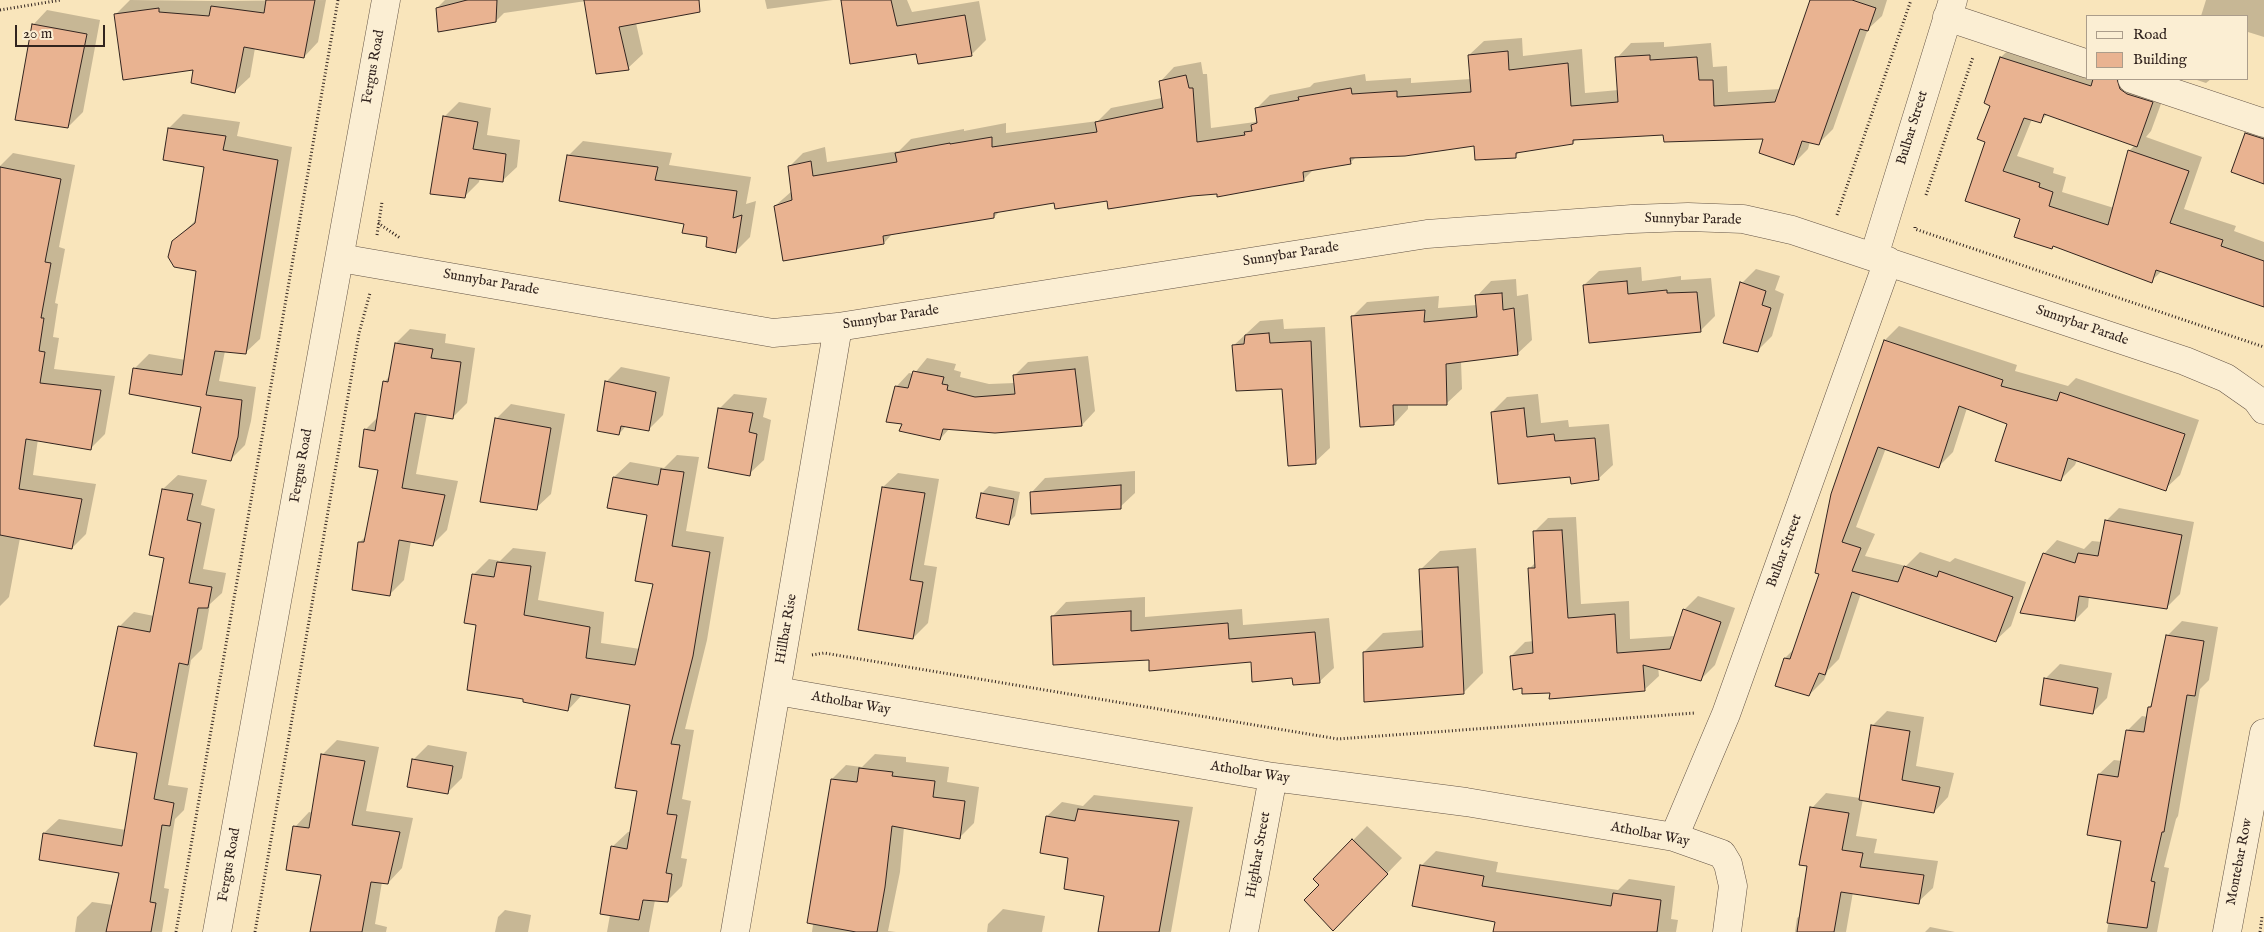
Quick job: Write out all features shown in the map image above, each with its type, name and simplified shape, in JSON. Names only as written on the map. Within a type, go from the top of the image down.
[{"type":"street","name":"Fergus Road","points":[[218,932],[386,0]]},
{"type":"street","points":[[1950,8],[1978,27],[2086,63]]},
{"type":"street","name":"Bulbar Street","points":[[1674,837],[1726,714],[1881,258],[1950,8]]},
{"type":"street","points":[[2135,80],[2264,123]]},
{"type":"street","name":"Sunnybar Parade","points":[[340,258],[374,262],[773,333],[838,327],[1427,234],[1632,219],[1688,217],[1742,219],[1792,230],[1881,258],[2185,361],[2226,378],[2256,400],[2264,410]]},
{"type":"street","name":"Hillbar Rise","points":[[734,932],[777,691],[838,327]]},
{"type":"street","name":"Atholbar Way","points":[[777,691],[1273,777],[1466,802],[1674,837],[1722,854],[1728,864],[1733,886],[1727,932]]},
{"type":"street","name":"Montebar Row","points":[[2227,932],[2264,733]]},
{"type":"street","name":"Highbar Street","points":[[1244,932],[1273,777]]},
{"type":"path","points":[[0,10],[61,0]]},
{"type":"path","points":[[176,932],[338,0]]},
{"type":"path","points":[[1836,218],[1911,0]]},
{"type":"path","points":[[1925,198],[1976,47],[1974,40],[1978,27]]},
{"type":"path","points":[[255,932],[359,334],[372,287],[378,223],[383,194]]},
{"type":"path","points":[[1917,222],[1915,229],[2264,347]]},
{"type":"path","points":[[378,223],[403,239]]},
{"type":"path","points":[[809,656],[824,653],[1338,739],[1704,712],[1726,714]]},
{"type":"building","points":[[266,0],[315,0],[304,58],[244,47],[235,93],[191,83],[193,70],[123,80],[114,14],[159,8],[159,12],[209,16],[211,6],[264,13]]},
{"type":"building","points":[[467,0],[497,0],[496,22],[438,32],[436,8]]},
{"type":"building","points":[[584,0],[699,0],[700,12],[619,27],[629,70],[596,74]]},
{"type":"building","points":[[841,0],[891,0],[897,26],[965,15],[972,56],[918,64],[916,54],[850,64]]},
{"type":"building","points":[[1810,0],[1852,0],[1876,8],[1868,31],[1860,29],[1819,145],[1802,141],[1794,165],[1759,153],[1763,139],[1664,142],[1663,135],[1573,140],[1573,144],[1516,153],[1516,158],[1475,160],[1474,146],[1405,156],[1350,158],[1351,164],[1303,172],[1304,181],[1217,197],[1217,194],[1192,196],[1108,209],[1107,201],[1055,209],[1054,203],[994,213],[994,218],[883,236],[884,244],[783,261],[774,206],[792,200],[788,166],[811,161],[813,176],[897,162],[895,153],[950,143],[992,137],[992,147],[1097,132],[1095,122],[1163,108],[1159,81],[1186,75],[1189,88],[1193,88],[1197,142],[1245,135],[1244,132],[1252,131],[1251,125],[1257,123],[1255,108],[1299,100],[1298,97],[1351,88],[1352,94],[1397,91],[1397,97],[1471,92],[1468,55],[1508,51],[1509,70],[1568,63],[1571,106],[1618,102],[1615,57],[1650,55],[1650,60],[1697,57],[1699,80],[1713,80],[1714,106],[1775,102]]},
{"type":"building","points":[[32,24],[87,34],[68,128],[15,120]]},
{"type":"building","points":[[2000,57],[2091,86],[2093,80],[2117,80],[2120,89],[2127,94],[2153,102],[2137,147],[2044,114],[2041,123],[2024,118],[2003,171],[2040,183],[2039,187],[2053,192],[2049,206],[2108,225],[2128,150],[2189,171],[2170,223],[2223,240],[2221,246],[2264,261],[2264,307],[2156,270],[2152,283],[2053,246],[2052,249],[2014,237],[2020,219],[1965,201],[1985,142],[1977,139],[1990,106],[1984,103]]},
{"type":"building","points":[[443,116],[478,122],[473,149],[506,154],[503,182],[469,178],[465,198],[430,194]]},
{"type":"building","points":[[168,128],[226,136],[223,150],[278,160],[246,354],[215,351],[206,395],[242,400],[238,437],[231,461],[192,453],[201,407],[129,394],[133,368],[182,375],[196,271],[174,267],[168,257],[172,241],[195,223],[204,167],[163,160]]},
{"type":"building","points":[[2245,133],[2264,139],[2264,184],[2231,172]]},
{"type":"building","points":[[567,155],[658,167],[655,180],[737,191],[733,218],[742,215],[736,253],[706,247],[707,237],[682,233],[684,224],[559,201]]},
{"type":"building","points":[[0,167],[61,179],[45,262],[51,263],[41,318],[44,318],[39,351],[45,352],[40,383],[101,390],[91,450],[26,439],[19,489],[82,499],[72,549],[0,535]]},
{"type":"building","points":[[1627,281],[1628,294],[1667,290],[1667,293],[1697,292],[1701,332],[1589,343],[1583,285]]},
{"type":"building","points":[[1740,282],[1766,291],[1762,305],[1771,308],[1758,352],[1723,343]]},
{"type":"building","points":[[1502,293],[1503,310],[1514,308],[1518,355],[1446,364],[1447,405],[1393,405],[1394,425],[1360,427],[1351,316],[1425,310],[1424,322],[1477,317],[1475,295]]},
{"type":"building","points":[[1269,333],[1270,343],[1311,341],[1316,464],[1288,466],[1282,389],[1236,391],[1232,345],[1244,344],[1245,335]]},
{"type":"building","points":[[1884,340],[2003,380],[2001,386],[2057,401],[2060,392],[2185,434],[2166,491],[2068,458],[2061,481],[1995,461],[2007,424],[1959,406],[1939,468],[1878,447],[1842,542],[1861,548],[1852,571],[1898,582],[1904,566],[1937,577],[1939,571],[2013,597],[1996,642],[1852,592],[1825,675],[1819,673],[1809,696],[1775,686],[1784,658],[1790,659],[1819,574],[1815,573],[1831,494]]},
{"type":"building","points":[[395,343],[433,349],[431,358],[461,362],[453,419],[415,413],[402,488],[445,495],[433,546],[399,540],[390,596],[352,590],[358,542],[364,542],[378,470],[359,467],[364,429],[375,431],[383,381],[388,382]]},
{"type":"building","points":[[1075,369],[1082,426],[995,433],[943,429],[940,440],[899,431],[902,424],[886,422],[895,386],[908,388],[913,371],[944,377],[942,384],[948,385],[947,390],[975,397],[1015,394],[1013,375]]},
{"type":"building","points":[[605,381],[656,392],[649,431],[621,426],[619,435],[597,431]]},
{"type":"building","points":[[718,408],[753,413],[749,432],[757,434],[750,476],[708,468]]},
{"type":"building","points":[[1524,408],[1527,437],[1554,434],[1555,441],[1595,438],[1599,480],[1571,484],[1570,477],[1498,484],[1491,412]]},
{"type":"building","points":[[495,418],[551,428],[537,510],[480,502]]},
{"type":"building","points":[[661,469],[684,472],[672,546],[710,552],[693,656],[671,744],[680,745],[667,814],[677,815],[666,873],[672,874],[668,902],[643,900],[639,920],[600,914],[611,846],[627,849],[637,791],[615,788],[630,705],[571,694],[568,711],[523,702],[523,699],[467,690],[476,625],[464,623],[472,574],[494,577],[497,562],[531,566],[524,615],[590,627],[586,658],[635,665],[653,584],[635,581],[647,515],[607,508],[613,477],[658,485]]},
{"type":"building","points":[[1121,485],[1121,509],[1031,514],[1030,492]]},
{"type":"building","points":[[882,487],[925,493],[910,580],[923,582],[913,639],[858,630]]},
{"type":"building","points":[[162,489],[193,494],[187,520],[201,523],[189,583],[212,587],[208,608],[198,608],[188,665],[179,663],[154,799],[174,803],[170,826],[162,825],[150,902],[156,903],[151,932],[106,932],[119,873],[39,860],[43,833],[122,846],[137,753],[94,746],[118,626],[150,632],[164,558],[149,555]]},
{"type":"building","points":[[981,493],[1014,499],[1009,525],[976,518]]},
{"type":"building","points":[[2105,520],[2182,535],[2167,609],[2079,596],[2075,621],[2020,613],[2043,553],[2075,563],[2078,553],[2098,556]]},
{"type":"building","points":[[1562,530],[1568,618],[1615,614],[1617,653],[1670,649],[1683,609],[1721,622],[1701,681],[1643,665],[1645,691],[1549,699],[1550,693],[1522,694],[1522,688],[1513,690],[1510,656],[1533,653],[1528,568],[1535,568],[1533,531]]},
{"type":"building","points":[[1458,567],[1464,694],[1364,702],[1363,652],[1423,647],[1419,569]]},
{"type":"building","points":[[1131,611],[1131,631],[1228,623],[1229,639],[1315,632],[1320,683],[1293,685],[1292,678],[1252,682],[1251,662],[1149,671],[1149,660],[1053,665],[1051,616]]},
{"type":"building","points":[[2166,635],[2204,641],[2195,696],[2187,695],[2164,832],[2162,832],[2151,881],[2155,882],[2147,928],[2107,923],[2121,841],[2087,835],[2098,774],[2118,777],[2126,730],[2144,732],[2148,707],[2151,707]]},
{"type":"building","points":[[2044,678],[2098,688],[2093,714],[2040,705]]},
{"type":"building","points":[[1871,725],[1910,731],[1902,780],[1940,787],[1934,813],[1859,800]]},
{"type":"building","points":[[321,754],[365,761],[352,825],[400,832],[388,884],[371,882],[362,932],[310,932],[321,875],[286,870],[293,826],[309,828]]},
{"type":"building","points":[[412,759],[453,766],[448,794],[407,787]]},
{"type":"building","points":[[859,768],[893,772],[892,776],[935,781],[933,797],[965,801],[960,839],[892,826],[885,887],[877,932],[856,932],[807,923],[831,779],[857,782]]},
{"type":"building","points":[[1810,807],[1849,813],[1842,850],[1863,853],[1860,867],[1924,875],[1919,904],[1841,892],[1834,932],[1797,932],[1807,866],[1799,865]]},
{"type":"building","points":[[1078,809],[1179,821],[1159,932],[1098,932],[1104,896],[1064,889],[1068,858],[1040,853],[1046,816],[1075,821]]},
{"type":"building","points":[[1352,839],[1388,874],[1333,931],[1304,900],[1319,885],[1313,879]]},
{"type":"building","points":[[1420,865],[1484,876],[1482,886],[1611,906],[1613,893],[1661,900],[1657,932],[1493,932],[1495,922],[1412,906]]}]
